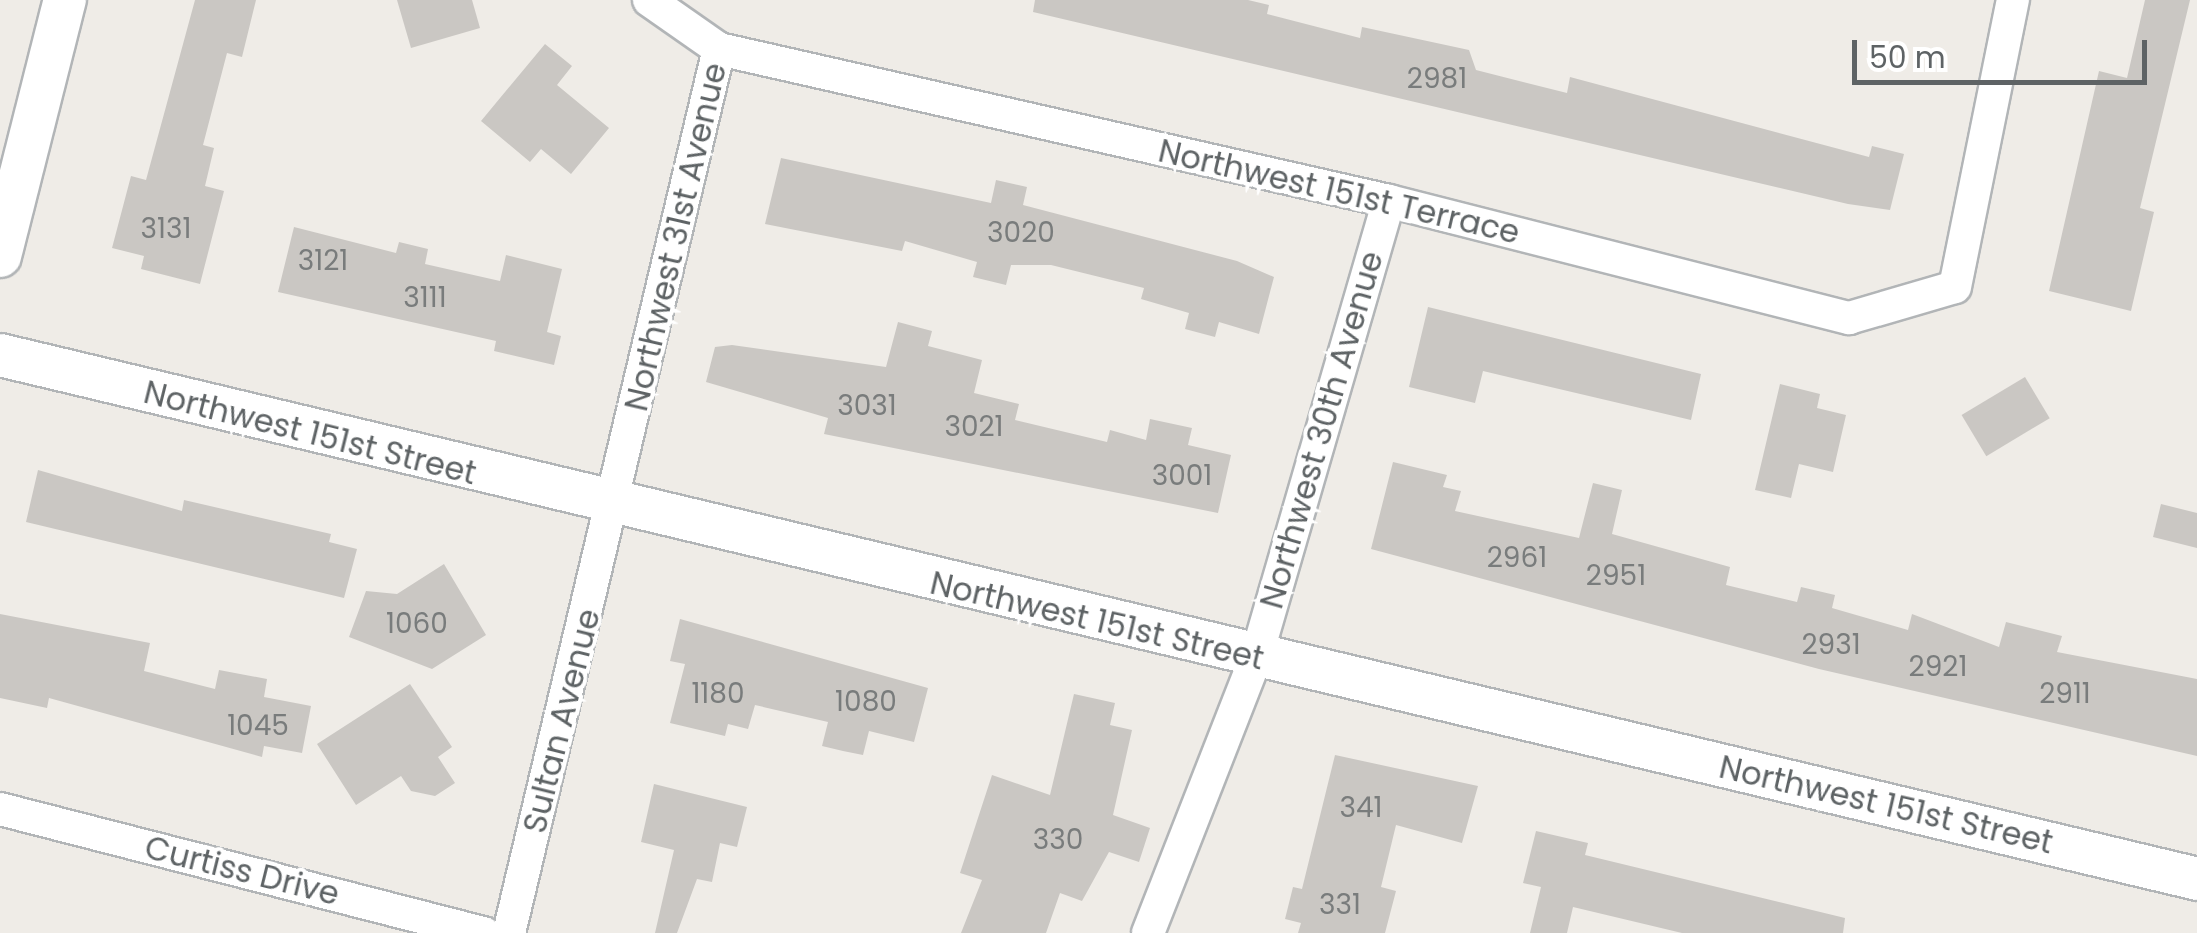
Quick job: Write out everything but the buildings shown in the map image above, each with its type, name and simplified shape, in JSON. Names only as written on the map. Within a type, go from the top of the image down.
[{"type":"street","points":[[0,256],[64,0]]},
{"type":"street","name":"Northwest 31st Avenue","points":[[614,508],[719,49],[649,0]]},
{"type":"street","name":"Northwest 151st Terrace","points":[[719,49],[1389,201],[1849,318],[1955,287],[2013,0]]},
{"type":"street","name":"Northwest 30th Avenue","points":[[1148,933],[1256,658],[1389,201]]},
{"type":"street","name":"Northwest 151st Street","points":[[0,355],[614,508],[2197,878]]},
{"type":"street","name":"Sultan Avenue","points":[[509,933],[614,508]]},
{"type":"street","name":"Curtiss Drive","points":[[0,810],[484,933]]}]
